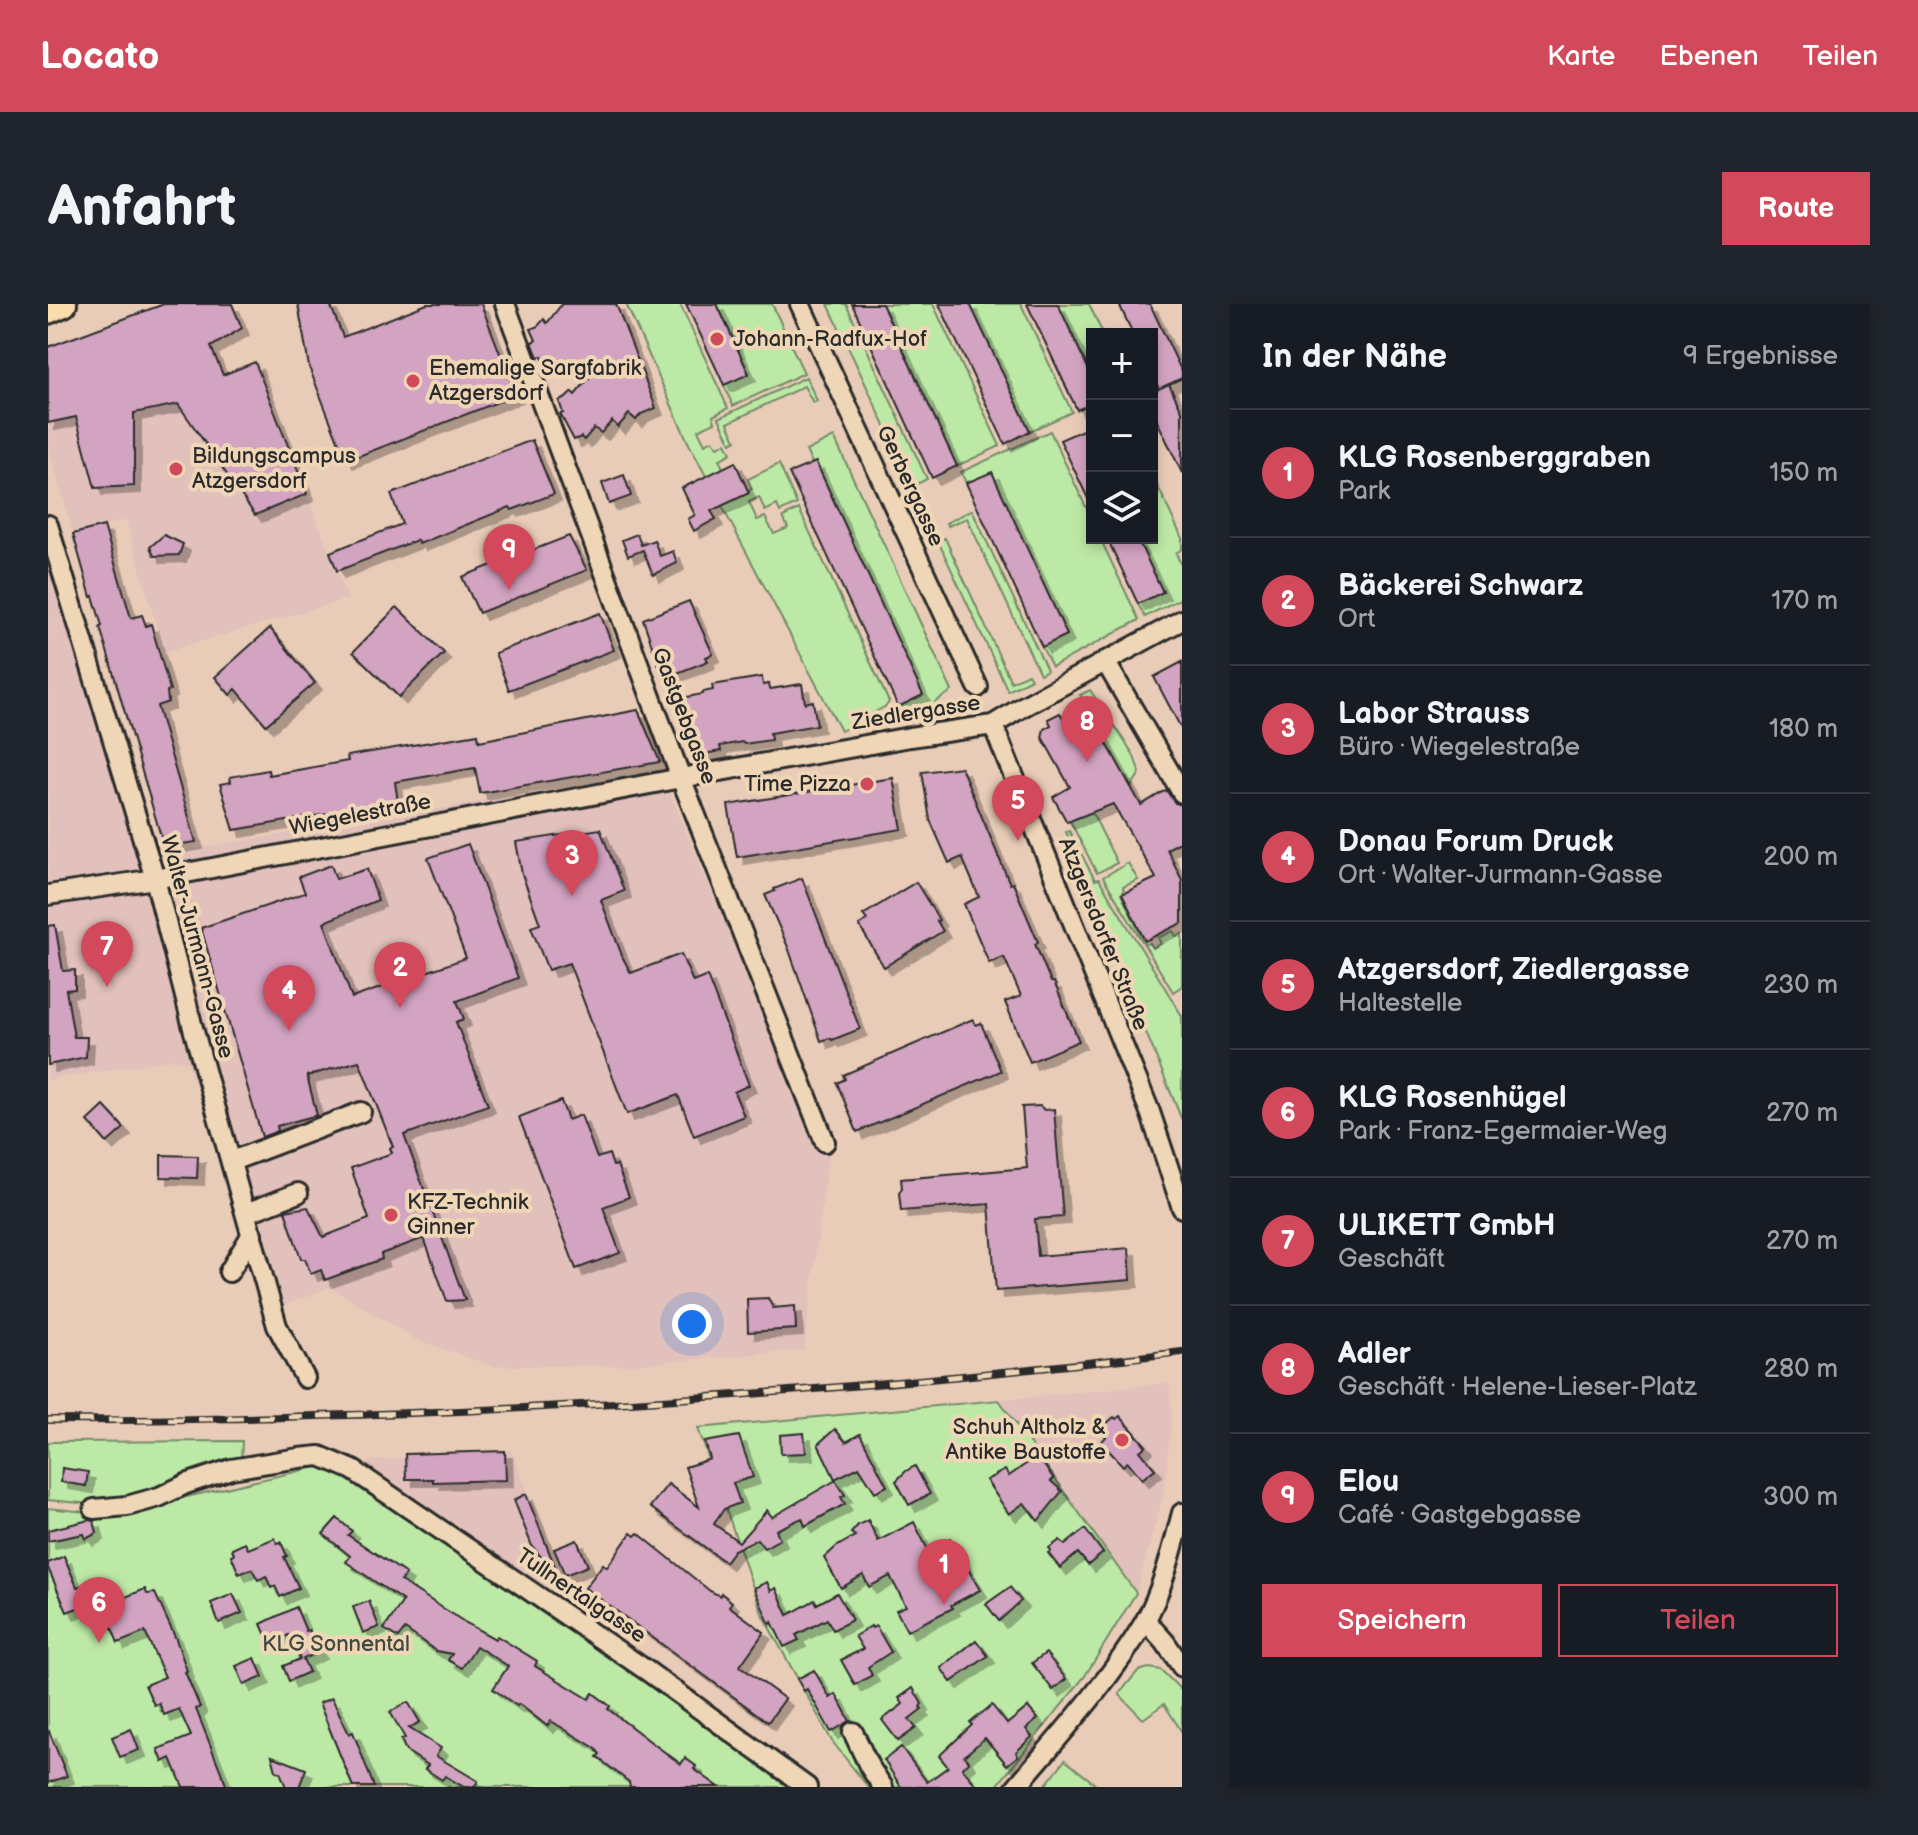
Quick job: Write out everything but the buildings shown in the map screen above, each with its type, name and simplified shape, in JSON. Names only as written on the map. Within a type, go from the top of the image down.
[{"type":"main road","points":[[48,311],[64,304]]},
{"type":"street","name":"Gastgebgasse","points":[[505,304],[681,778],[825,1142]]},
{"type":"street","name":"Gerbergasse","points":[[800,304],[978,687]]},
{"type":"street","name":"Walter-Jurmann-Gasse","points":[[48,525],[155,879],[193,1028],[278,1331],[305,1378]]},
{"type":"street","name":"Ziedlergasse","points":[[681,778],[993,725],[1182,620]]},
{"type":"street","points":[[1105,661],[1179,788]]},
{"type":"street","name":"Atzgersdorfer Straße","points":[[993,725],[1150,1112],[1182,1208]]},
{"type":"street","name":"Wiegelestraße","points":[[48,895],[155,879],[681,778]]},
{"type":"street","points":[[232,1161],[361,1112]]},
{"type":"street","points":[[246,1213],[298,1193]]},
{"type":"street","points":[[229,1272],[252,1234]]},
{"type":"street","name":"Tullnertalgasse","points":[[94,1509],[127,1506],[159,1497],[231,1469],[320,1456],[353,1470],[646,1670],[807,1787]]},
{"type":"street","points":[[1016,1787],[1073,1719],[1146,1621],[1173,1548],[1182,1513]]},
{"type":"street","points":[[1146,1621],[1182,1667]]},
{"type":"street","points":[[853,1732],[883,1787]]},
{"type":"shaded area","name":"Bildungscampus Atzgersdorf","points":[[164,304],[232,304],[242,328],[212,348],[223,375],[255,362],[348,599],[164,652],[126,520],[73,534],[48,445],[48,347]]},
{"type":"shaded area","points":[[48,507],[151,856],[661,772],[822,1153],[829,1151],[804,1350],[613,1366],[492,1366],[417,1340],[330,1287],[279,1308],[187,1062],[174,1059],[48,1080]]},
{"type":"shaded area","points":[[1169,1383],[1172,1414],[1164,1493],[1136,1593],[999,1400]]},
{"type":"shaded area","points":[[511,1450],[561,1574],[544,1586],[369,1469],[368,1461]]},
{"type":"green space","points":[[626,304],[680,304],[728,408],[713,416],[715,422],[698,430],[705,444],[713,440],[718,447],[726,443],[731,453],[719,460],[723,468],[748,491],[752,489],[748,479],[779,464],[797,504],[780,512],[777,505],[765,511],[759,497],[749,502],[757,520],[765,517],[774,534],[788,528],[783,517],[799,509],[889,702],[886,706],[841,731],[688,442]]},
{"type":"green space","points":[[717,304],[772,304],[804,373],[733,406],[724,385],[749,373]]},
{"type":"green space","points":[[828,304],[846,304],[927,479],[913,486]]},
{"type":"green space","points":[[882,304],[933,304],[1000,446],[957,466]]},
{"type":"green space","points":[[970,304],[1021,304],[1072,412],[1030,431]]},
{"type":"green space","points":[[1058,304],[1089,304],[1100,328],[1086,328],[1086,364]]},
{"type":"green space","points":[[806,377],[817,401],[813,403],[804,386],[728,423],[736,440],[731,443],[719,418]]},
{"type":"green space","points":[[1050,431],[1086,507],[1086,544],[1103,544],[1139,620],[1052,667],[1042,647],[1067,635],[992,473],[966,483],[961,472]]},
{"type":"green space","points":[[834,437],[952,691],[935,702],[940,711],[958,703],[959,712],[906,721],[898,707],[923,695],[816,462],[812,463],[806,451]]},
{"type":"green space","points":[[1158,487],[1182,538],[1182,549],[1176,553],[1182,567],[1182,598],[1145,617],[1138,604],[1163,592],[1140,544],[1158,544]]},
{"type":"green space","points":[[972,510],[1047,670],[1040,674],[967,518],[948,526],[946,523]]},
{"type":"green space","points":[[945,538],[1011,682],[1028,674],[1031,679],[1008,691],[938,541]]},
{"type":"green space","points":[[1090,690],[1133,754],[1140,773],[1131,787],[1080,695]]},
{"type":"green space","points":[[1092,812],[1117,863],[1097,873],[1070,821]]},
{"type":"green space","points":[[1069,831],[1095,880],[1099,879],[1182,1016],[1182,1120],[1097,913],[1104,910],[1103,907],[1096,910],[1066,832]]},
{"type":"green space","points":[[1128,863],[1138,880],[1123,887],[1121,894],[1145,944],[1150,943],[1153,948],[1161,944],[1158,938],[1173,931],[1176,936],[1182,934],[1182,986],[1173,992],[1103,877]]},
{"type":"green space","points":[[999,1400],[1136,1593],[1085,1676],[996,1787],[868,1787],[832,1741],[763,1616],[698,1428]]},
{"type":"green space","points":[[242,1441],[241,1462],[103,1505],[48,1500],[48,1442]]},
{"type":"green space","name":"KLG Sonnental","points":[[325,1465],[637,1673],[792,1787],[48,1787],[48,1508],[96,1513],[100,1517]]},
{"type":"green space","points":[[1149,1668],[1161,1670],[1182,1691],[1182,1732],[1164,1704],[1143,1719],[1119,1694],[1138,1671]]},
{"type":"green space","points":[[1065,1760],[1099,1787],[1044,1787]]},
{"type":"railway","points":[[48,1420],[320,1416],[604,1404],[894,1382],[1182,1352]]},
{"type":"place","name":"Johann-Radfux-Hof","points":[[717,339]]},
{"type":"place","name":"Ehemalige Sargfabrik Atzgersdorf","points":[[413,381]]},
{"type":"place","name":"Bildungscampus Atzgersdorf","points":[[176,469]]},
{"type":"place","name":"Elou","points":[[509,590]]},
{"type":"place","name":"Adler","points":[[1087,762]]},
{"type":"place","name":"Time Pizza","points":[[867,784]]},
{"type":"place","name":"Atzgersdorf, Ziedlergasse","points":[[1018,841]]},
{"type":"place","name":"Labor Strauss","points":[[572,896]]},
{"type":"place","name":"ULIKETT GmbH","points":[[107,987]]},
{"type":"place","name":"Bäckerei Schwarz","points":[[400,1008]]},
{"type":"place","name":"Donau Forum Druck","points":[[289,1031]]},
{"type":"place","name":"KFZ-Technik Ginner","points":[[391,1215]]},
{"type":"place","name":"Schuh Altholz & Antike Baustoffe","points":[[1122,1440]]},
{"type":"place","name":"KLG Rosenberggraben","points":[[944,1605]]},
{"type":"place","name":"KLG Rosenhügel","points":[[99,1643]]}]
